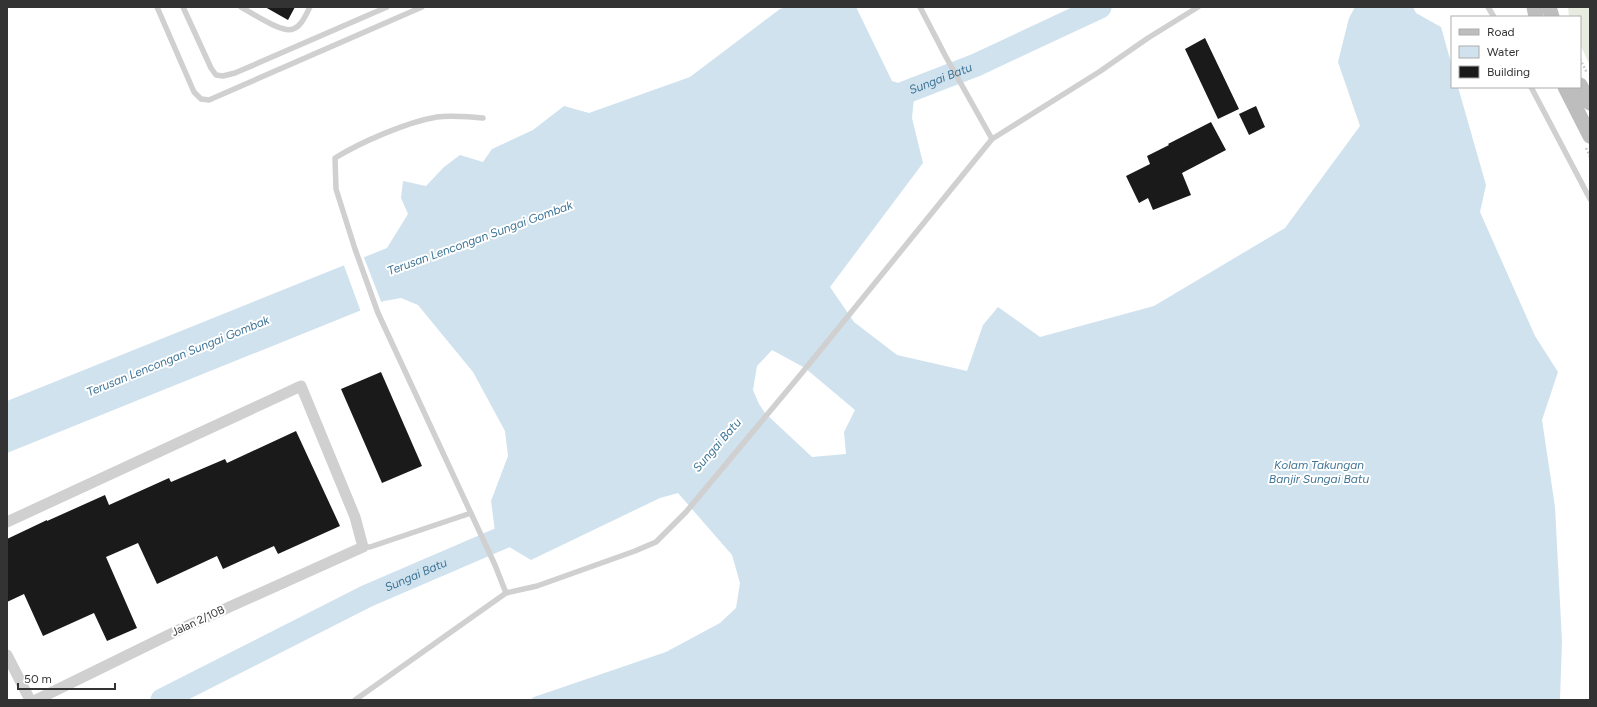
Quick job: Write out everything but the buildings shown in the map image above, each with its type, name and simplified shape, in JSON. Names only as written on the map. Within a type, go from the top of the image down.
[{"type":"street","points":[[1584,80],[1590,104]]},
{"type":"street","points":[[1566,88],[1590,136]]},
{"type":"street","points":[[7,522],[301,386],[355,517],[362,547]]},
{"type":"street","name":"Jalan 2/10B","points":[[36,700],[187,626],[362,547]]},
{"type":"street","points":[[7,655],[30,700]]},
{"type":"lane","points":[[157,7],[194,92],[201,99],[209,100],[422,7]]},
{"type":"lane","points":[[183,7],[211,68],[216,75],[223,76],[235,73],[387,7]]},
{"type":"lane","points":[[241,7],[284,30],[293,30],[300,25],[310,7]]},
{"type":"lane","points":[[920,7],[992,139]]},
{"type":"lane","points":[[355,700],[506,593],[537,586],[648,546],[665,535],[686,512],[801,374],[992,139],[1099,72],[1148,38],[1198,7]]},
{"type":"lane","points":[[1488,7],[1493,16]]},
{"type":"lane","points":[[1532,88],[1590,199]]},
{"type":"lane","points":[[483,118],[438,117],[408,125],[350,149],[335,158],[336,189],[355,249],[378,313],[495,565],[506,593]]},
{"type":"lane","points":[[362,547],[370,548],[471,513]]},
{"type":"path","points":[[1581,64],[1584,80]]},
{"type":"shaded area","points":[[1568,7],[1590,7],[1590,66],[1581,46],[1581,16],[1569,16]]},
{"type":"water","name":"Kolam Takungan Banjir Sungai Batu","points":[[787,7],[856,7],[892,81],[915,88],[912,118],[923,163],[830,287],[854,322],[897,355],[967,371],[983,325],[998,307],[1040,337],[1154,306],[1285,228],[1360,126],[1338,62],[1349,18],[1355,7],[1413,7],[1416,13],[1441,27],[1451,62],[1451,88],[1458,88],[1486,185],[1480,212],[1535,336],[1558,372],[1542,420],[1555,507],[1562,641],[1560,700],[530,700],[534,697],[666,652],[720,623],[736,608],[740,583],[732,555],[678,493],[660,498],[531,560],[496,539],[491,501],[508,456],[505,431],[473,372],[418,305],[401,298],[384,301],[7,453],[7,401],[387,248],[408,214],[401,198],[403,181],[426,186],[444,167],[460,155],[483,162],[492,149],[533,130],[564,106],[589,113],[690,77],[780,9]],"holes":[[[772,350],[805,368],[855,410],[844,432],[846,454],[812,457],[765,413],[759,404],[753,390],[757,366]]]},
{"type":"pier","points":[[363,255],[382,304],[361,312],[343,263]]},
{"type":"waterway","name":"Sungai Batu","points":[[897,109],[901,94],[976,65],[1100,7]]},
{"type":"waterway","name":"Sungai Batu","points":[[162,700],[367,596],[525,528]]},
{"type":"water label","name":"Terusan Lencongan Sungai Gombak","points":[[480,238]]},
{"type":"water label","name":"Terusan Lencongan Sungai Gombak","points":[[178,356]]}]
